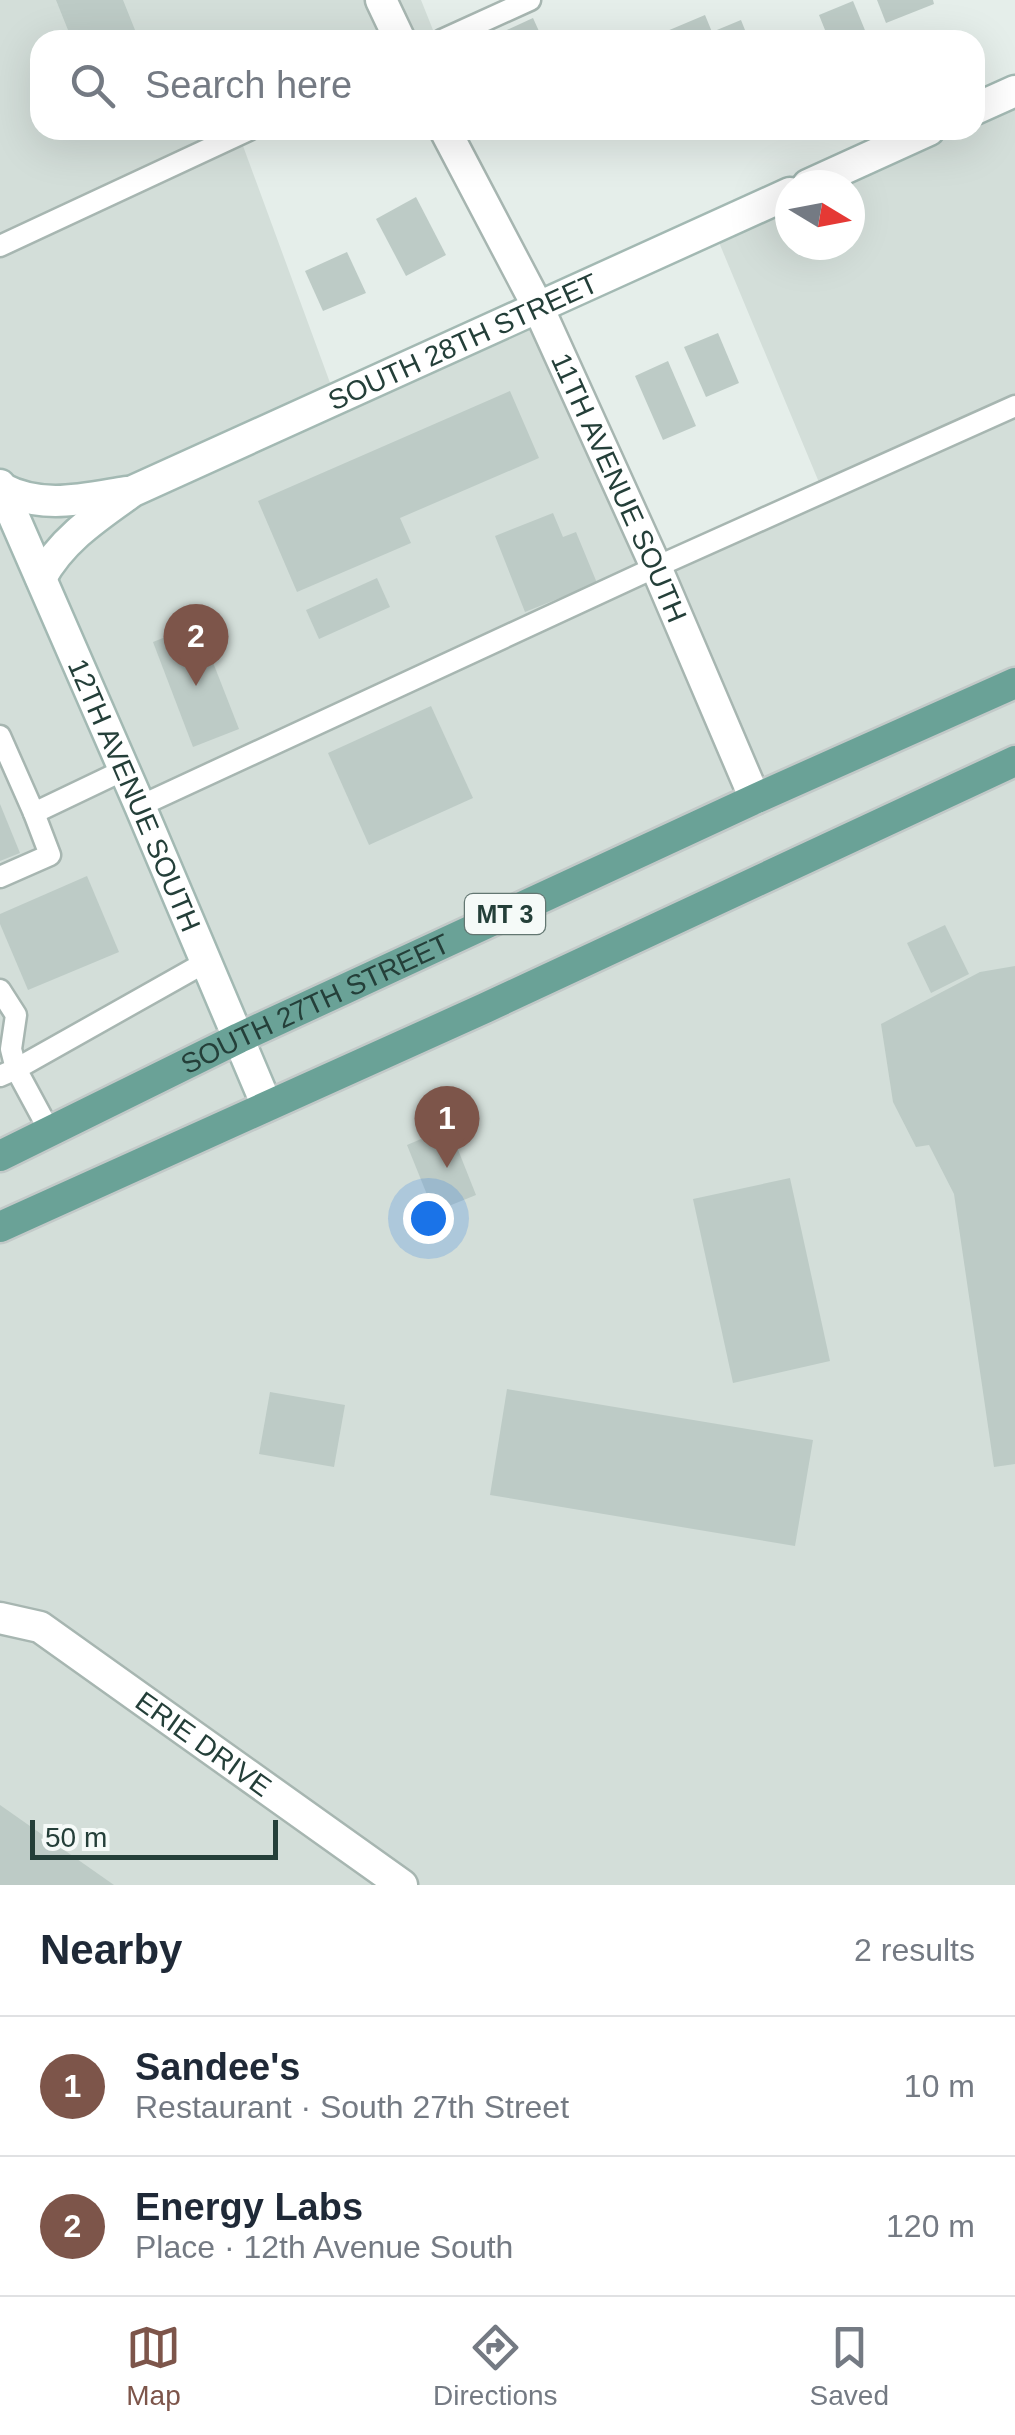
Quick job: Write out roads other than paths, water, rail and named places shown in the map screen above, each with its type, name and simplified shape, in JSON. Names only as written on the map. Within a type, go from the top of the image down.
[{"type":"main road","name":"SOUTH 27TH STREET","points":[[0,1156],[238,1038],[1015,683]]},
{"type":"main road","points":[[0,1227],[1015,761]]},
{"type":"street","points":[[381,0],[395,30]]},
{"type":"street","points":[[985,104],[1015,91]]},
{"type":"street","name":"11TH AVENUE SOUTH","points":[[451,140],[538,308],[656,567],[754,799]]},
{"type":"street","points":[[841,170],[907,140]]},
{"type":"street","name":"SOUTH 28TH STREET","points":[[41,578],[62,546],[134,491],[775,200]]},
{"type":"street","name":"SOUTH 28TH STREET","points":[[1,487],[18,497],[65,502],[134,491]]},
{"type":"street","name":"12TH AVENUE SOUTH","points":[[1,487],[267,1106]]},
{"type":"street","name":"ERIE DRIVE","points":[[0,1618],[40,1627],[402,1885]]},
{"type":"lane","points":[[464,30],[530,0]]},
{"type":"lane","points":[[0,246],[228,140]]},
{"type":"lane","points":[[140,806],[1015,406]]},
{"type":"lane","points":[[0,736],[50,855],[0,877]]},
{"type":"lane","points":[[34,813],[124,770]]},
{"type":"lane","points":[[7,1059],[206,962]]},
{"type":"lane","points":[[0,990],[16,1015],[7,1059],[50,1132]]},
{"type":"place","name":"Energy Labs","points":[[196,686]]},
{"type":"place","name":"Sandee's","points":[[447,1168]]}]
